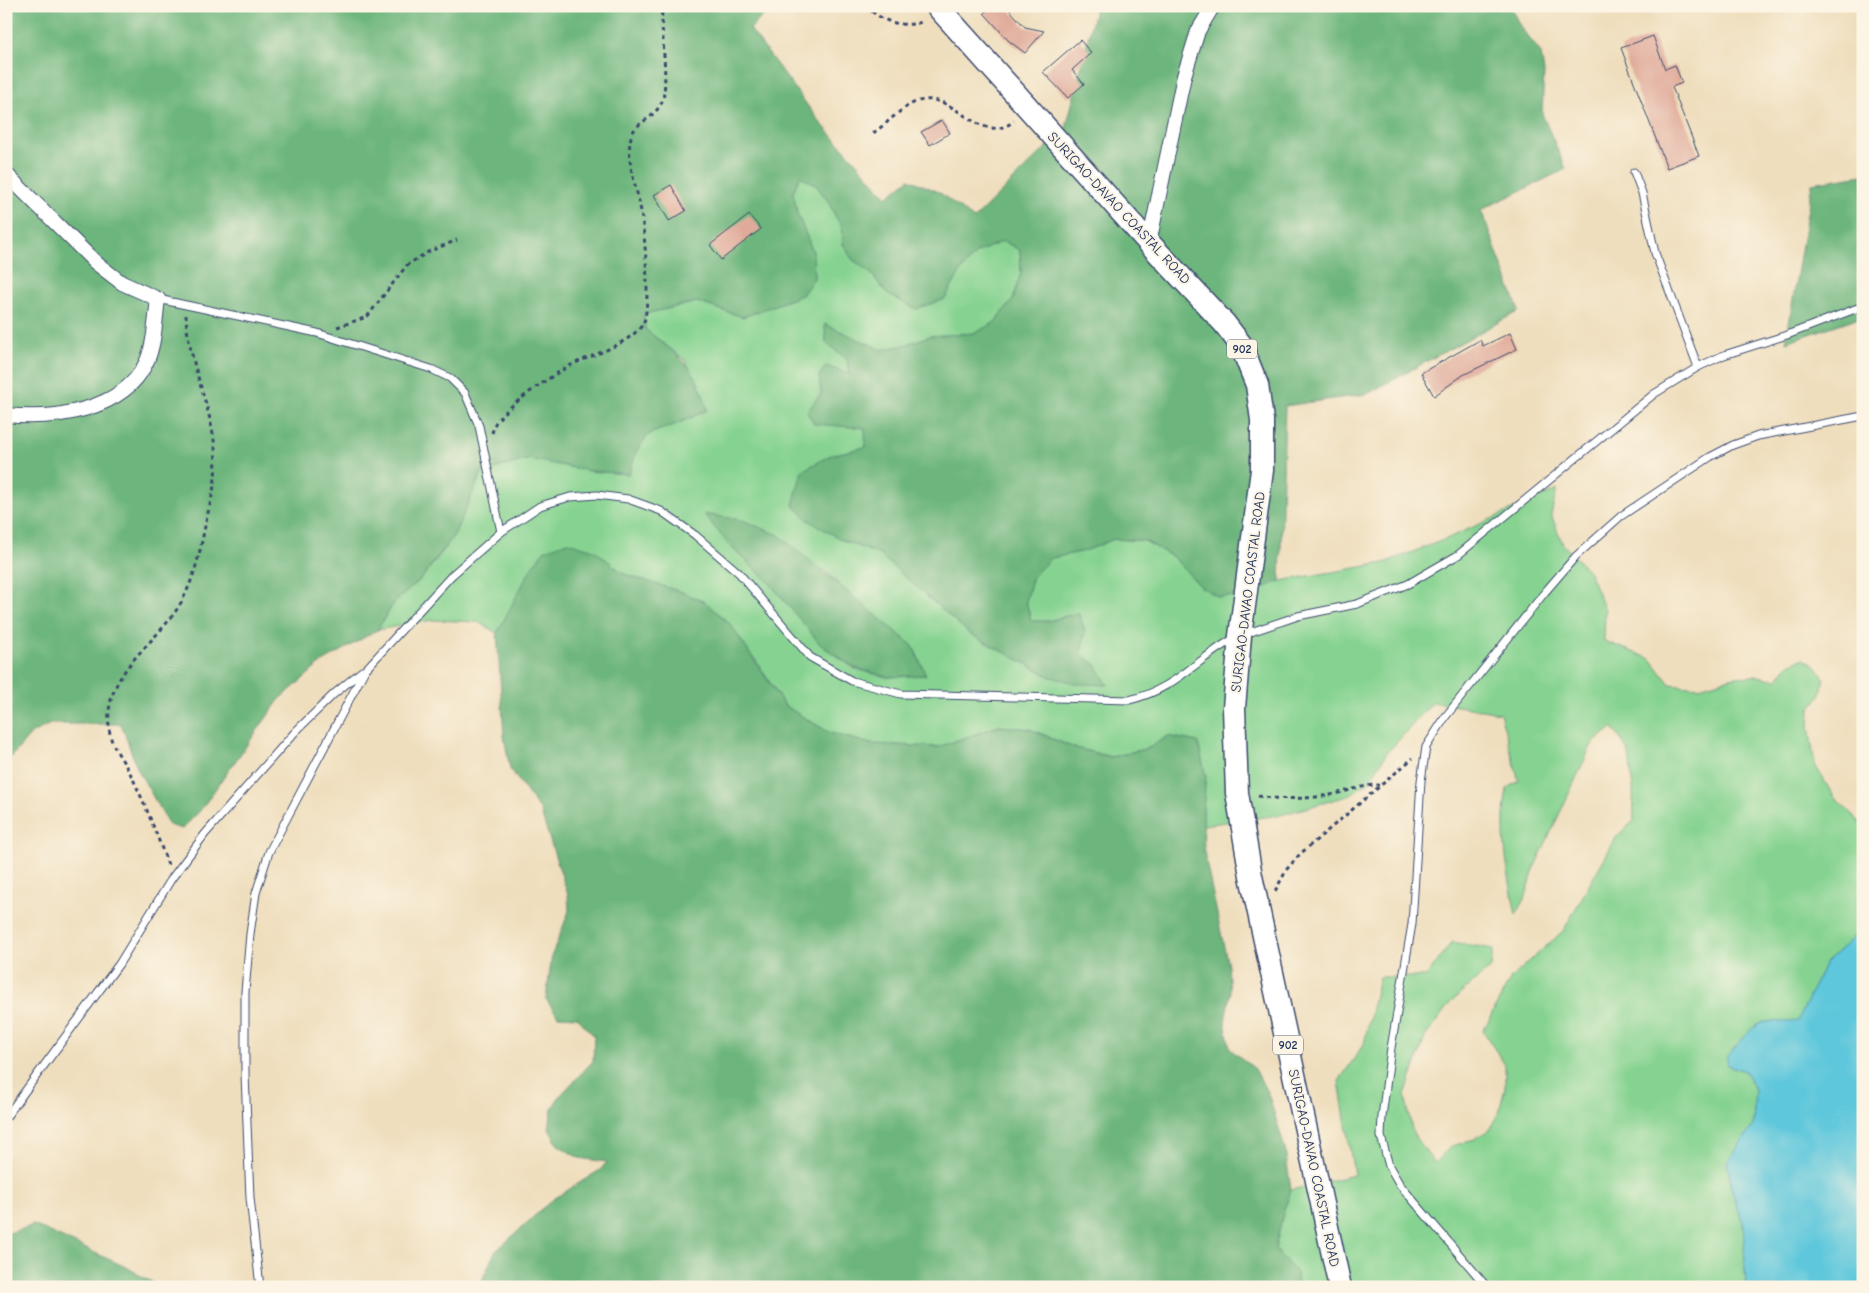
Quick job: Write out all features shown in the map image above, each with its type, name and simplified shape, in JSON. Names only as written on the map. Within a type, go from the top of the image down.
[{"type":"highway","name":"SURIGAO-DAVAO COASTAL ROAD","points":[[940,10],[1149,243],[1224,323],[1241,345],[1257,385],[1262,420],[1262,470],[1240,636],[1234,708],[1237,793],[1251,876],[1340,1287]]},
{"type":"street","points":[[1149,243],[1189,58],[1198,30],[1213,6]]},
{"type":"street","points":[[6,174],[96,263],[122,283],[158,299],[152,344],[146,362],[136,380],[124,390],[88,407],[66,413],[43,416],[6,415]]},
{"type":"lane","points":[[1634,172],[1642,193],[1655,253],[1698,367]]},
{"type":"lane","points":[[158,299],[185,307],[317,333],[431,369],[450,378],[465,393],[473,409],[501,532]]},
{"type":"lane","points":[[6,1117],[119,964],[172,878],[205,834],[295,732],[334,694],[365,670],[452,575],[501,532],[540,506],[570,497],[596,495],[628,498],[652,508],[695,535],[739,573],[810,656],[852,681],[901,694],[1129,700],[1162,690],[1220,647],[1240,636],[1298,616],[1357,604],[1408,584],[1458,555],[1654,394],[1698,367],[1746,347],[1787,335],[1863,306]]},
{"type":"lane","points":[[1487,1287],[1400,1185],[1389,1166],[1381,1136],[1391,1048],[1412,924],[1421,781],[1426,747],[1446,716],[1545,592],[1576,556],[1621,516],[1710,458],[1733,446],[1758,436],[1863,416]]},
{"type":"lane","points":[[260,1287],[250,1198],[245,1074],[245,992],[256,893],[269,852],[365,670]]},
{"type":"path","points":[[485,455],[496,423],[507,412],[554,376],[570,366],[611,347],[636,332],[644,323],[647,312],[647,297],[642,218],[632,174],[629,146],[632,134],[638,124],[661,104],[664,91],[660,28],[662,6]]},
{"type":"path","points":[[866,6],[886,20],[914,25],[940,10]]},
{"type":"path","points":[[873,133],[911,104],[923,100],[941,100],[979,125],[990,128],[1011,124],[1029,110]]},
{"type":"path","points":[[317,333],[367,317],[407,265],[428,252],[457,240]]},
{"type":"path","points":[[172,878],[150,815],[110,736],[108,714],[118,677],[138,652],[162,630],[184,598],[199,559],[215,477],[214,435],[186,334],[185,307]]},
{"type":"path","points":[[1262,922],[1276,889],[1294,861],[1426,747]]},
{"type":"path","points":[[1237,793],[1286,798],[1328,795],[1362,785],[1380,785]]},
{"type":"green space","points":[[6,6],[773,6],[750,29],[819,121],[887,197],[909,179],[939,192],[974,219],[1066,128],[1096,6],[1510,6],[1521,28],[1541,53],[1544,72],[1542,114],[1566,169],[1481,210],[1519,311],[1367,394],[1285,406],[1280,581],[1243,596],[1219,597],[1201,587],[1173,557],[1145,541],[1114,539],[1085,551],[1051,558],[1033,576],[1026,601],[1031,621],[1048,621],[1078,613],[1085,630],[1081,654],[1096,665],[1108,685],[1079,684],[1051,677],[970,634],[880,555],[840,539],[808,520],[793,505],[802,471],[831,455],[866,447],[865,428],[814,424],[807,412],[821,393],[819,376],[826,366],[850,374],[847,359],[826,343],[825,324],[882,350],[905,345],[930,336],[975,333],[994,323],[1013,300],[1021,273],[1020,250],[1003,241],[976,253],[960,272],[945,299],[916,309],[887,294],[871,273],[852,259],[843,244],[842,228],[826,198],[816,185],[800,176],[793,192],[797,213],[813,252],[814,278],[802,295],[743,317],[697,302],[644,314],[645,329],[677,355],[692,372],[703,395],[707,410],[649,434],[637,450],[629,474],[589,471],[530,459],[482,472],[454,535],[421,579],[394,603],[377,630],[321,663],[279,700],[199,812],[182,829],[169,825],[138,770],[121,724],[50,724],[32,733],[6,763]]},
{"type":"green space","points":[[1863,175],[1863,320],[1854,319],[1786,342],[1812,183]]},
{"type":"green space","points":[[800,176],[816,185],[826,198],[842,228],[843,244],[852,259],[871,273],[887,294],[945,299],[960,272],[976,253],[1003,241],[1020,250],[1021,273],[1013,300],[994,323],[975,333],[930,336],[905,345],[882,350],[825,325],[826,342],[847,359],[850,374],[819,376],[821,393],[843,425],[865,428],[866,447],[831,455],[802,471],[798,489],[840,539],[880,555],[970,634],[1051,677],[1096,665],[1081,654],[1085,630],[1078,613],[1048,621],[1031,622],[1026,601],[1033,576],[1051,558],[1085,551],[1114,539],[1145,541],[1173,557],[1187,571],[1243,596],[1280,581],[1384,563],[1446,539],[1557,490],[1551,515],[1563,544],[1589,572],[1605,610],[1604,641],[1651,659],[1670,684],[1699,687],[1734,677],[1759,676],[1777,680],[1789,664],[1804,658],[1815,665],[1824,678],[1821,694],[1810,709],[1809,727],[1815,765],[1834,797],[1863,825],[1863,929],[1825,963],[1798,1022],[1761,1023],[1751,1030],[1727,1056],[1728,1065],[1745,1071],[1755,1089],[1753,1126],[1727,1162],[1736,1207],[1743,1221],[1746,1287],[1299,1287],[1296,1273],[1275,1249],[1283,1213],[1291,1190],[1354,1175],[1339,1081],[1364,1044],[1379,977],[1426,977],[1452,942],[1493,949],[1491,967],[1450,1003],[1425,1037],[1405,1095],[1413,1134],[1434,1163],[1451,1146],[1471,1141],[1489,1130],[1499,1112],[1505,1088],[1505,1065],[1483,1031],[1511,978],[1563,931],[1617,836],[1634,821],[1629,753],[1613,727],[1592,744],[1535,866],[1525,899],[1516,915],[1506,852],[1504,821],[1507,789],[1519,781],[1500,713],[1433,702],[1386,754],[1369,782],[1348,796],[1280,815],[1203,825],[1203,809],[1168,736],[1149,748],[1111,757],[1072,747],[1030,729],[999,726],[938,747],[871,744],[830,733],[785,706],[755,659],[653,584],[624,574],[594,550],[508,614],[497,633],[478,622],[432,620],[377,630],[394,603],[421,579],[454,535],[482,472],[530,459],[589,471],[629,474],[637,450],[649,434],[707,410],[686,361],[645,329],[644,314],[697,302],[743,317],[802,295],[814,278],[813,252],[797,213],[793,192]],"holes":[[[729,545],[824,570],[853,598],[913,646],[926,675],[887,677],[855,669],[821,645],[768,581]]]},
{"type":"green space","points":[[704,514],[742,520],[779,535],[913,646],[926,675],[887,677],[855,668],[821,645],[768,581],[729,545]]},
{"type":"green space","points":[[568,542],[594,550],[624,574],[682,592],[705,602],[731,625],[785,706],[830,733],[871,744],[938,747],[999,726],[1030,729],[1072,747],[1111,757],[1149,748],[1168,736],[1198,742],[1206,777],[1203,809],[1204,852],[1228,966],[1230,993],[1225,1022],[1230,1049],[1255,1069],[1269,1096],[1285,1149],[1291,1190],[1283,1213],[1275,1249],[1296,1273],[1299,1287],[479,1287],[495,1252],[552,1200],[600,1170],[607,1162],[579,1158],[558,1145],[549,1129],[552,1109],[559,1097],[593,1061],[594,1036],[577,1017],[558,1016],[546,999],[552,955],[569,911],[568,895],[540,810],[510,769],[504,736],[497,633],[533,565],[545,550]]},
{"type":"green space","points":[[34,1225],[128,1268],[160,1287],[6,1287],[6,1234]]},
{"type":"water","points":[[1863,929],[1863,1287],[1746,1287],[1743,1221],[1736,1207],[1727,1162],[1753,1126],[1755,1090],[1745,1071],[1727,1065],[1727,1055],[1751,1030],[1761,1023],[1798,1021],[1825,963]]},
{"type":"building","points":[[992,6],[1006,6],[1025,27],[1044,31],[1025,53],[1009,41],[984,13]]},
{"type":"building","points":[[1653,36],[1665,69],[1675,65],[1682,83],[1672,87],[1699,156],[1667,168],[1621,48]]},
{"type":"building","points":[[1080,40],[1091,53],[1072,70],[1084,84],[1068,98],[1043,72]]},
{"type":"building","points":[[942,120],[950,133],[930,145],[921,132]]},
{"type":"building","points":[[671,185],[686,211],[669,221],[654,195]]},
{"type":"building","points":[[749,215],[761,229],[721,260],[710,245]]},
{"type":"building","points":[[1510,333],[1517,349],[1463,375],[1434,396],[1421,373],[1480,340],[1483,346]]}]
